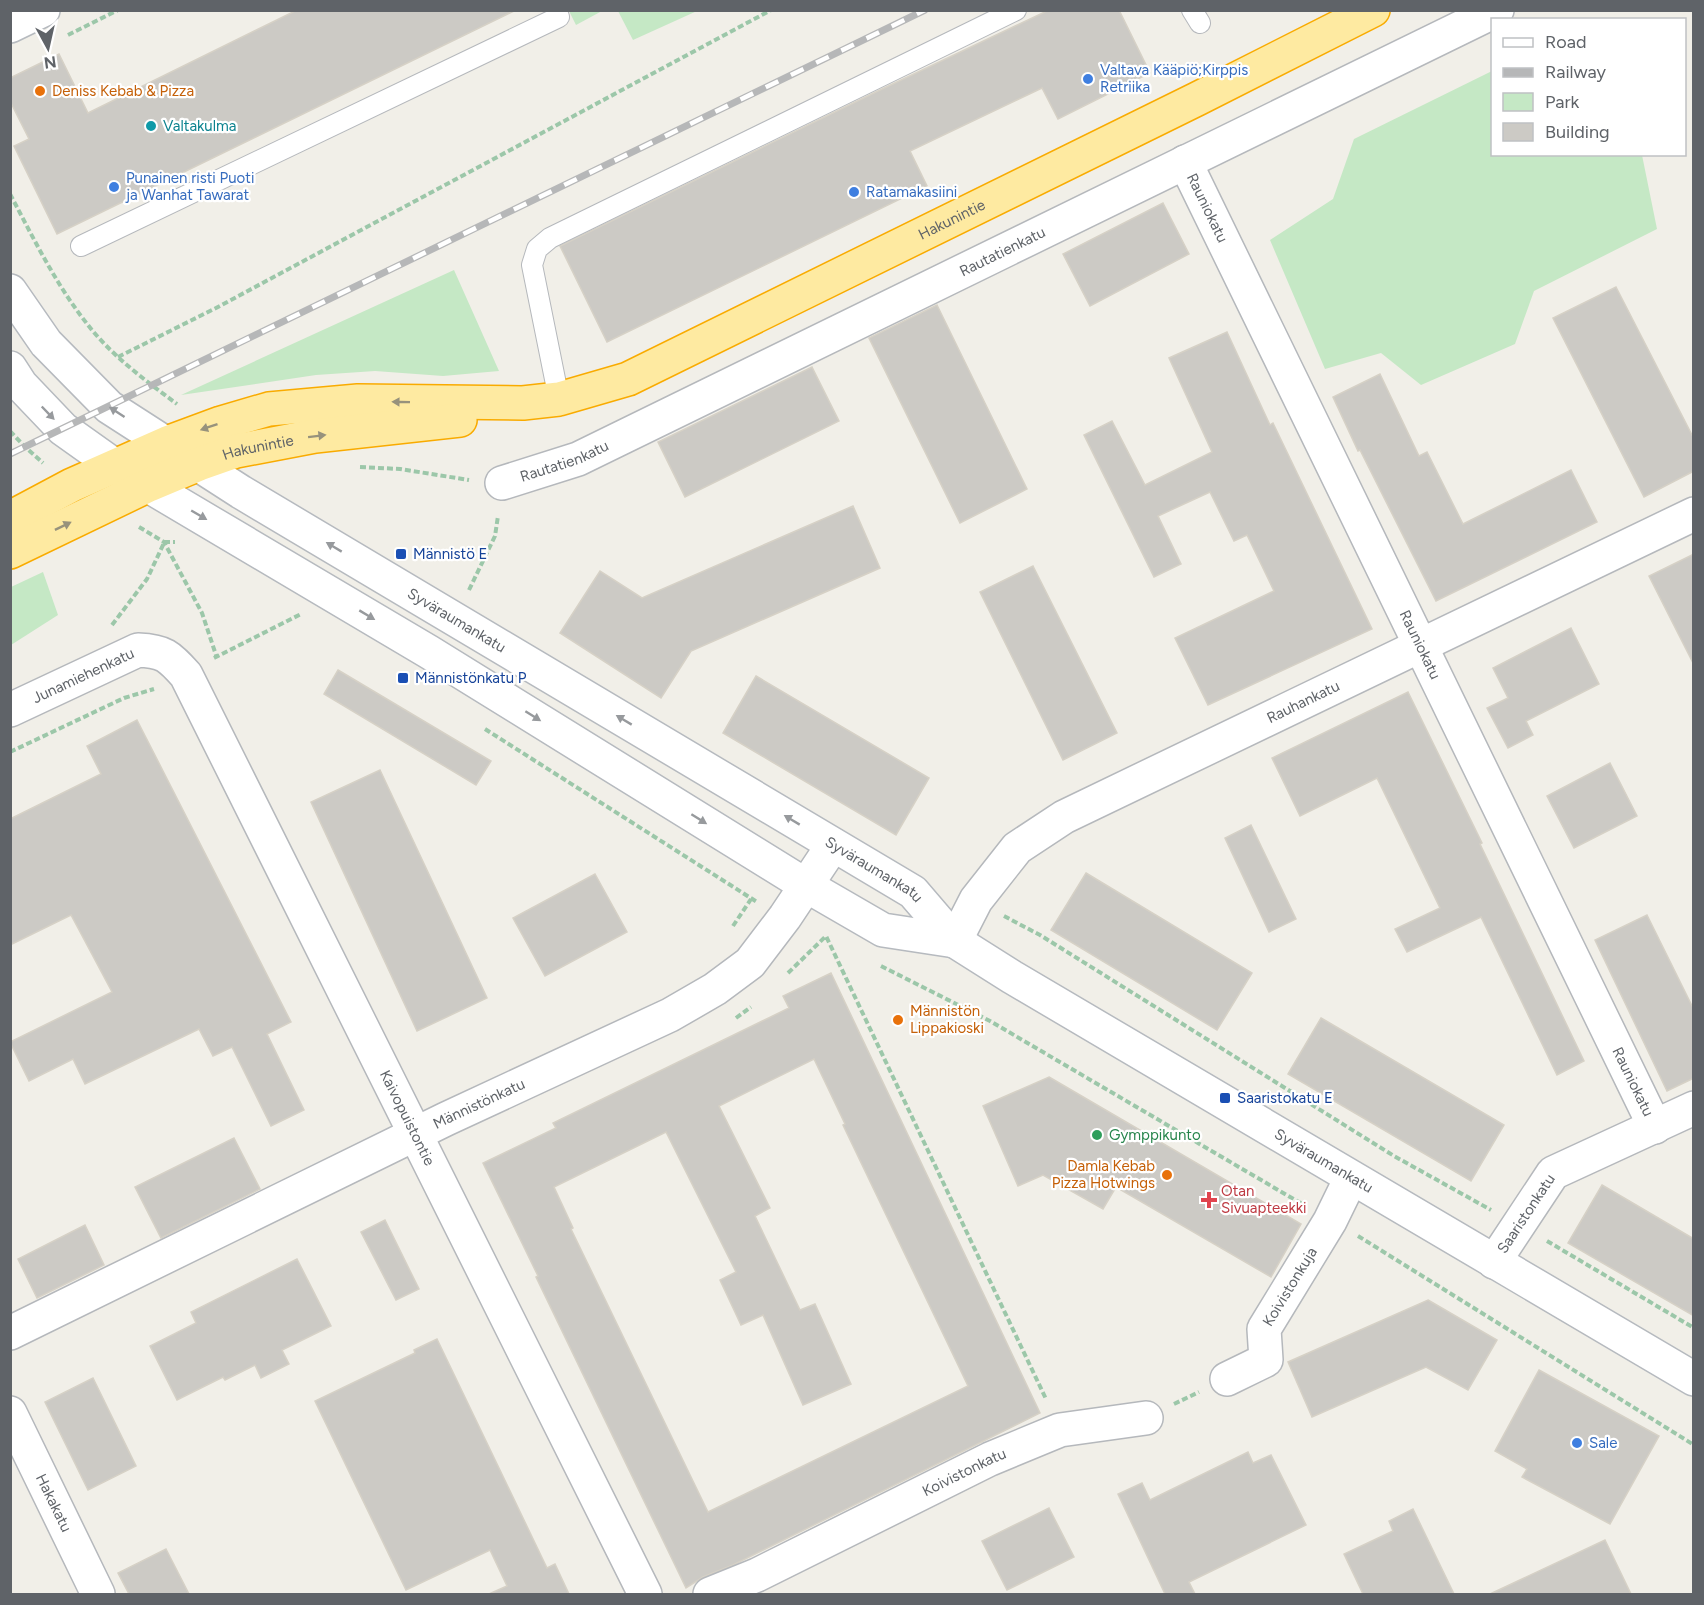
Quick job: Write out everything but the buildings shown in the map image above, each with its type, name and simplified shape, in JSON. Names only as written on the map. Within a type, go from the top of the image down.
[{"type":"highway","name":"Hakunintie","points":[[10,518],[72,485],[167,443],[269,409],[358,401],[523,403],[559,399],[628,379],[1197,99],[1372,10]]},
{"type":"highway","name":"Hakunintie","points":[[10,552],[149,485],[236,451],[274,443],[458,421],[523,403]]},
{"type":"street","points":[[10,26],[43,10]]},
{"type":"street","name":"Rautatienkatu","points":[[502,483],[578,459],[1497,10]]},
{"type":"street","name":"Rauniokatu","points":[[1185,162],[1655,1127]]},
{"type":"street","name":"Syväraumankatu","points":[[10,291],[46,343],[109,406],[254,500],[913,892],[955,941],[1012,977],[1694,1379]]},
{"type":"street","name":"Syväraumankatu","points":[[10,368],[21,385],[63,429],[115,466],[429,652],[807,886],[883,930],[955,941]]},
{"type":"street","name":"Rauhankatu","points":[[955,941],[976,900],[1017,848],[1064,817],[1694,514]]},
{"type":"street","name":"Junamiehenkatu","points":[[10,710],[138,650],[158,651]]},
{"type":"street","name":"Kaivopuistontie","points":[[158,651],[174,661],[186,675],[645,1594]]},
{"type":"street","name":"Männistönkatu","points":[[10,1333],[415,1134],[670,1015],[715,989],[750,963],[807,886],[833,845]]},
{"type":"street","name":"Saaristonkatu","points":[[1494,1262],[1553,1173],[1694,1108]]},
{"type":"street","name":"Koivistonkuja","points":[[1227,1379],[1266,1360],[1264,1329],[1330,1221],[1351,1178]]},
{"type":"street","name":"Hakakatu","points":[[10,1413],[98,1594]]},
{"type":"street","name":"Koivistonkatu","points":[[710,1594],[757,1575],[990,1459],[1060,1430],[1146,1418]]},
{"type":"lane","points":[[81,246],[559,17],[556,10]]},
{"type":"lane","points":[[559,399],[531,265],[537,249],[550,238],[1016,10]]},
{"type":"path","points":[[118,357],[227,302],[771,10]]},
{"type":"path","points":[[10,194],[47,264],[88,326],[118,357],[207,428]]},
{"type":"path","points":[[10,431],[25,447],[72,485]]},
{"type":"path","points":[[357,467],[400,469],[454,479],[502,483],[495,536],[467,593]]},
{"type":"path","points":[[751,899],[834,940]]},
{"type":"path","points":[[826,936],[1060,1430]]},
{"type":"path","points":[[880,965],[990,1021],[1351,1232],[1694,1446]]},
{"type":"path","points":[[1481,1204],[1694,1328]]},
{"type":"path","points":[[1146,1418],[1227,1379]]},
{"type":"green space","points":[[569,11],[602,11],[576,25]]},
{"type":"green space","points":[[618,11],[697,11],[633,40]]},
{"type":"green space","points":[[1491,71],[1491,156],[1642,156],[1657,229],[1534,291],[1515,344],[1421,385],[1381,353],[1325,369],[1270,240],[1333,199],[1354,139]]},
{"type":"green space","points":[[454,270],[499,371],[443,376],[375,371],[316,375],[181,395]]},
{"type":"green space","points":[[43,572],[58,615],[11,645],[11,587]]},
{"type":"railway","points":[[10,454],[925,10]]},
{"type":"place","name":"Valtava Kääpiö;Kirppis Retriika","points":[[1088,79]]},
{"type":"place","name":"Deniss Kebab & Pizza","points":[[40,91]]},
{"type":"place","name":"Valtakulma","points":[[151,126]]},
{"type":"place","name":"Punainen risti Puoti ja Wanhat Tawarat","points":[[114,187]]},
{"type":"place","name":"Ratamakasiini","points":[[854,192]]},
{"type":"place","name":"Männistö E","points":[[401,554]]},
{"type":"place","name":"Männistönkatu P","points":[[403,678]]},
{"type":"place","name":"Männistön Lippakioski","points":[[898,1020]]},
{"type":"place","name":"Saaristokatu E","points":[[1225,1098]]},
{"type":"place","name":"Gymppikunto","points":[[1097,1135]]},
{"type":"place","name":"Damla Kebab Pizza Hotwings","points":[[1167,1175]]},
{"type":"place","name":"Otan Sivuapteekki","points":[[1209,1200]]},
{"type":"place","name":"Sale","points":[[1577,1443]]}]
